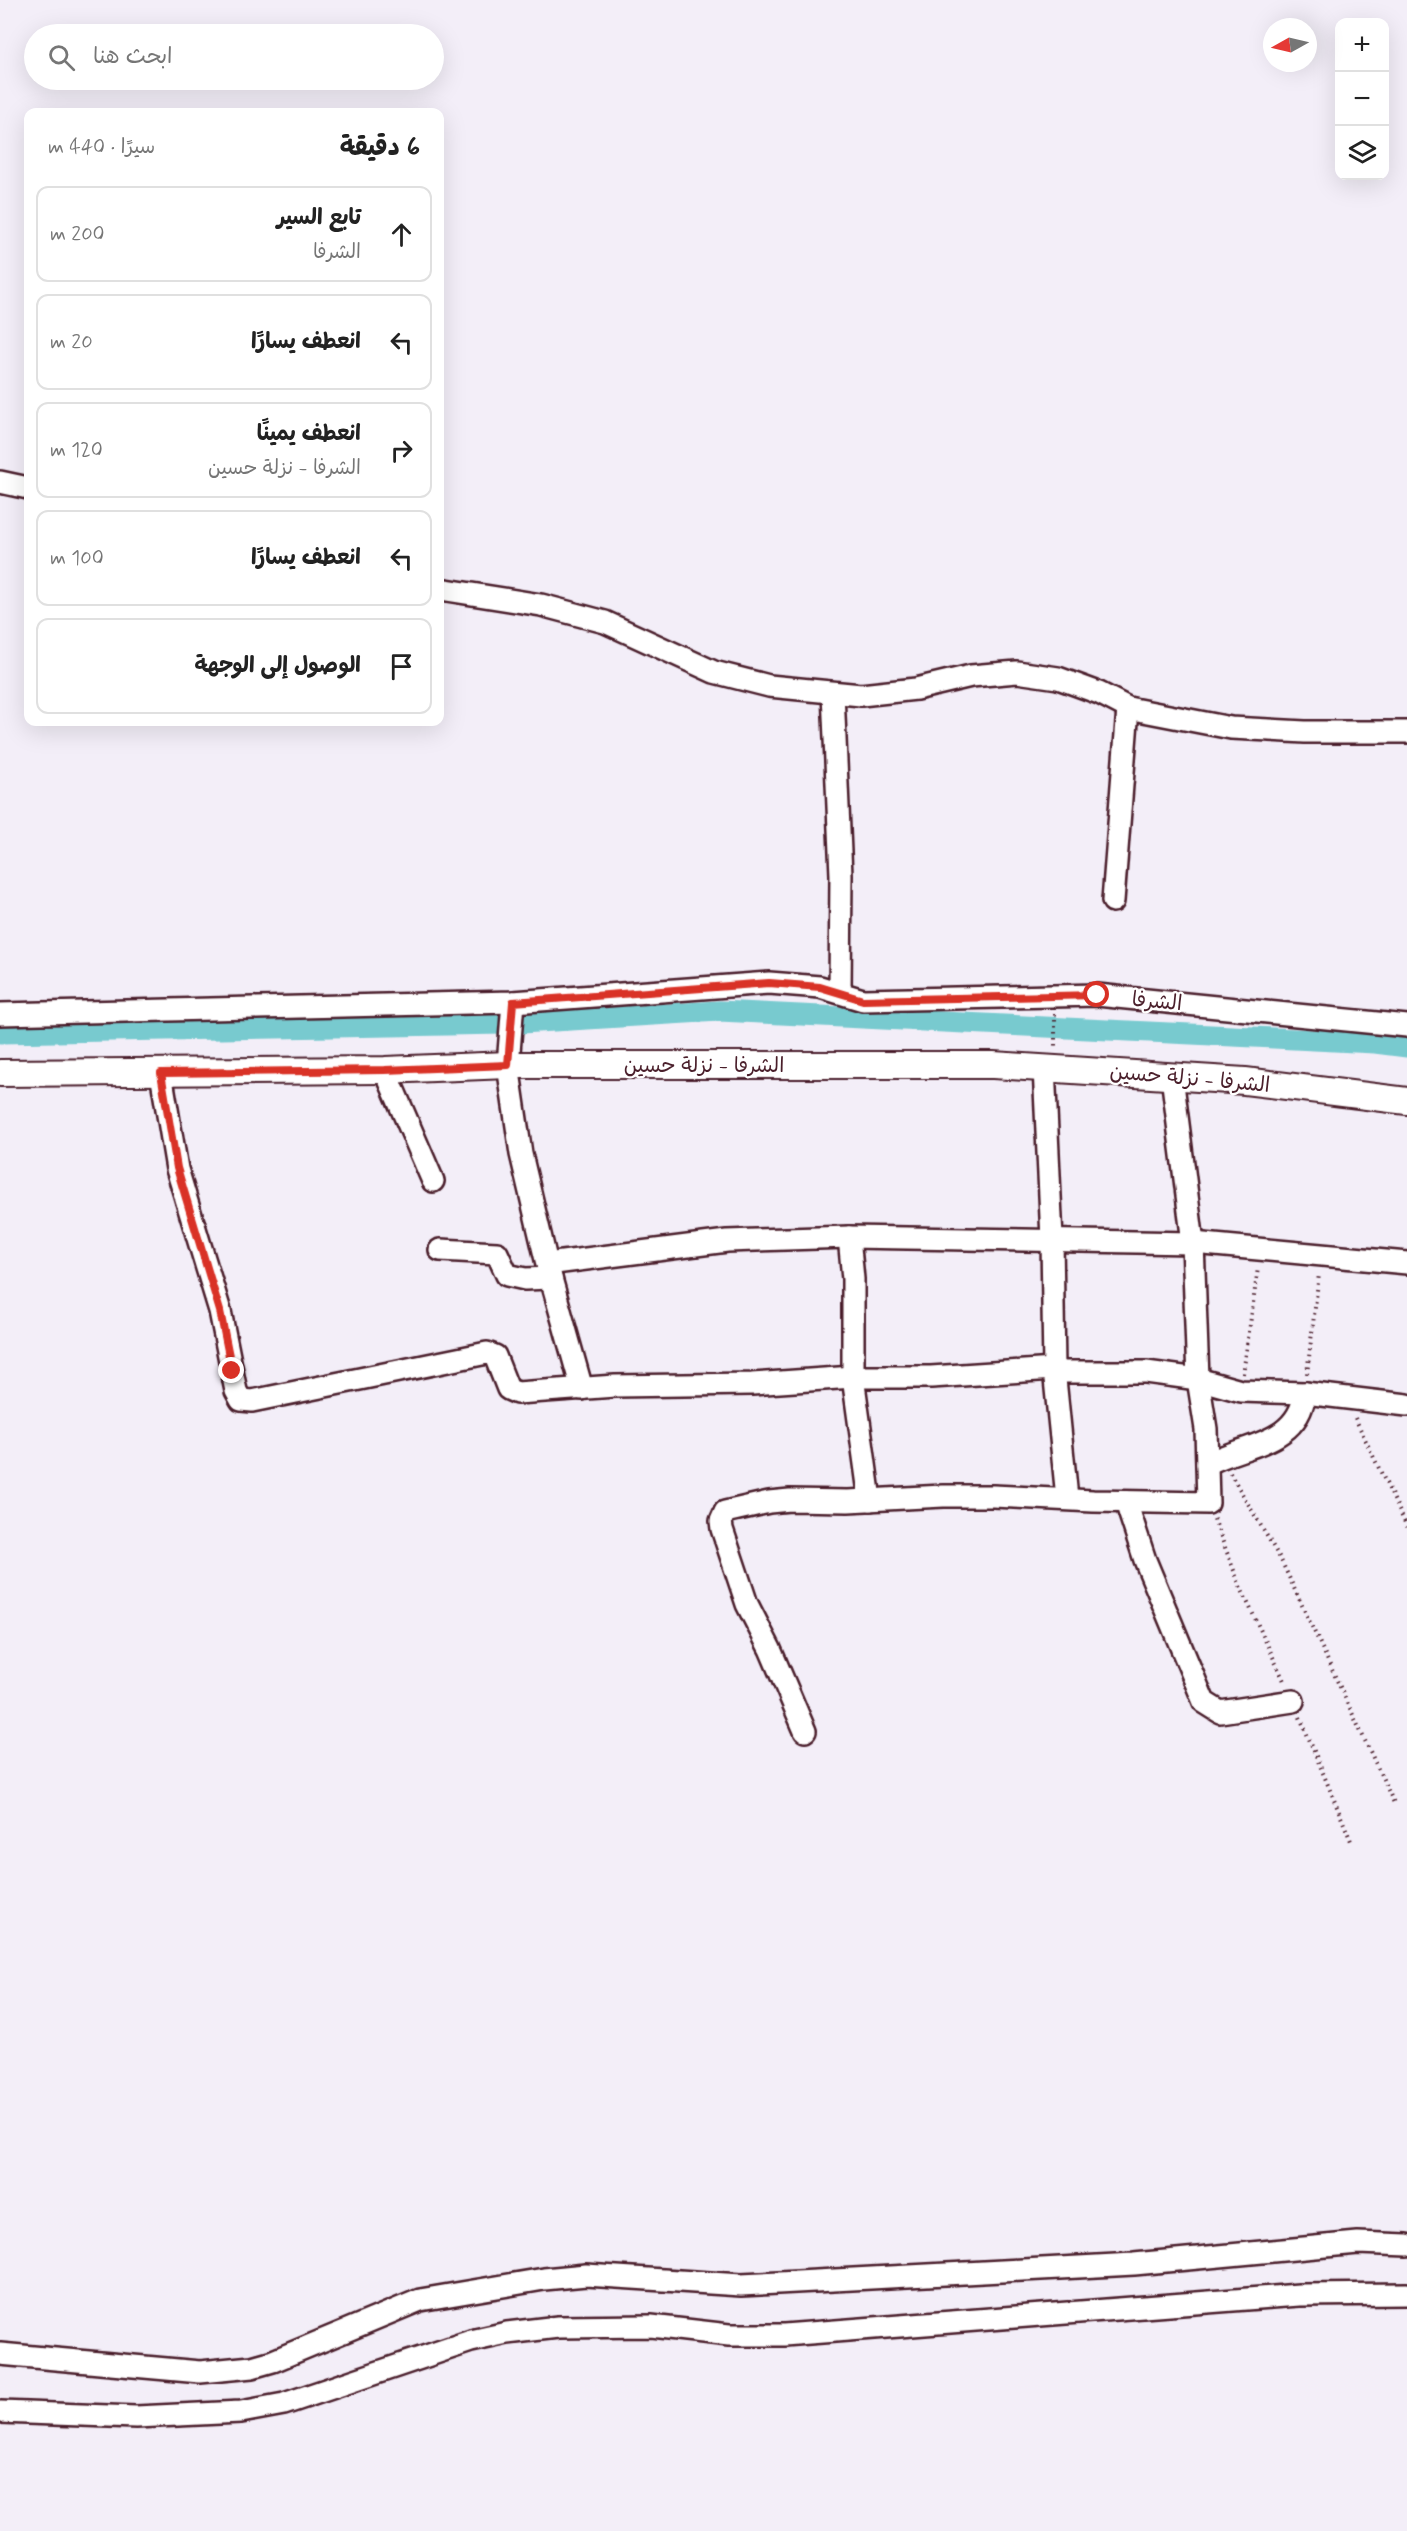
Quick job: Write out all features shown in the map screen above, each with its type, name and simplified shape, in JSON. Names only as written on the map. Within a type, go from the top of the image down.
[{"type":"street","points":[[0,482],[24,487]]},
{"type":"street","points":[[444,590],[495,596],[565,611],[634,633],[731,677],[769,686],[861,695],[916,689],[971,676],[1017,672],[1058,678],[1099,693],[1128,708],[1230,728],[1305,732],[1407,732]]},
{"type":"street","points":[[834,693],[841,875],[840,992]]},
{"type":"street","points":[[1113,901],[1128,708]]},
{"type":"street","name":"الشرفا","points":[[0,1014],[513,1007],[754,983],[820,987],[851,997],[876,1000],[1075,993],[1407,1026]]},
{"type":"street","points":[[513,1007],[510,1053],[521,1154],[549,1271],[582,1389]]},
{"type":"street","name":"الشرفا - نزلة حسين","points":[[0,1073],[385,1070],[510,1053],[1044,1066],[1245,1081],[1406,1104]]},
{"type":"street","points":[[1044,1066],[1052,1239],[1054,1369],[1067,1498]]},
{"type":"street","points":[[385,1070],[433,1181]]},
{"type":"street","points":[[161,1073],[177,1168],[217,1301],[236,1391],[241,1400],[252,1401],[331,1386],[487,1353],[495,1356],[508,1389],[512,1393],[720,1383],[752,1384],[853,1377],[931,1377],[1054,1369],[1146,1372],[1198,1379],[1241,1391],[1305,1394],[1407,1405]]},
{"type":"street","points":[[805,1731],[770,1649],[747,1604],[725,1540],[722,1516],[725,1512],[769,1502],[993,1496],[1208,1503],[1214,1461],[1198,1379],[1193,1243],[1172,1077]]},
{"type":"street","points":[[849,1237],[853,1279],[853,1377],[870,1500]]},
{"type":"street","points":[[440,1250],[496,1253],[507,1275],[525,1279],[549,1271],[727,1241],[849,1237],[1193,1243],[1407,1263]]},
{"type":"street","points":[[1214,1461],[1283,1432],[1299,1413],[1305,1394]]},
{"type":"street","points":[[1126,1502],[1145,1560],[1204,1702],[1220,1712],[1293,1701]]},
{"type":"street","points":[[0,2354],[200,2372],[221,2371],[273,2361],[420,2300],[544,2279],[586,2275],[741,2285],[1134,2264],[1358,2243],[1407,2245]]},
{"type":"street","points":[[0,2412],[136,2417],[241,2412],[284,2404],[471,2341],[507,2333],[558,2327],[640,2326],[729,2335],[784,2335],[1299,2295],[1407,2294]]},
{"type":"path","points":[[1054,1004],[1055,1038]]},
{"type":"path","points":[[1241,1391],[1261,1250]]},
{"type":"path","points":[[1305,1394],[1322,1255]]},
{"type":"path","points":[[1346,1398],[1407,1527]]},
{"type":"path","points":[[1214,1461],[1281,1560],[1394,1803]]},
{"type":"path","points":[[1208,1503],[1240,1586],[1293,1701],[1351,1842]]},
{"type":"waterway","points":[[0,1033],[505,1024],[719,1011],[1375,1043],[1407,1047]]},
{"type":"route","points":[[232,1371],[220,1311],[186,1206],[168,1125],[161,1073],[385,1070],[508,1065],[512,1041],[513,1002],[754,983],[785,983],[820,987],[863,1000],[1075,993],[1097,995]]}]
